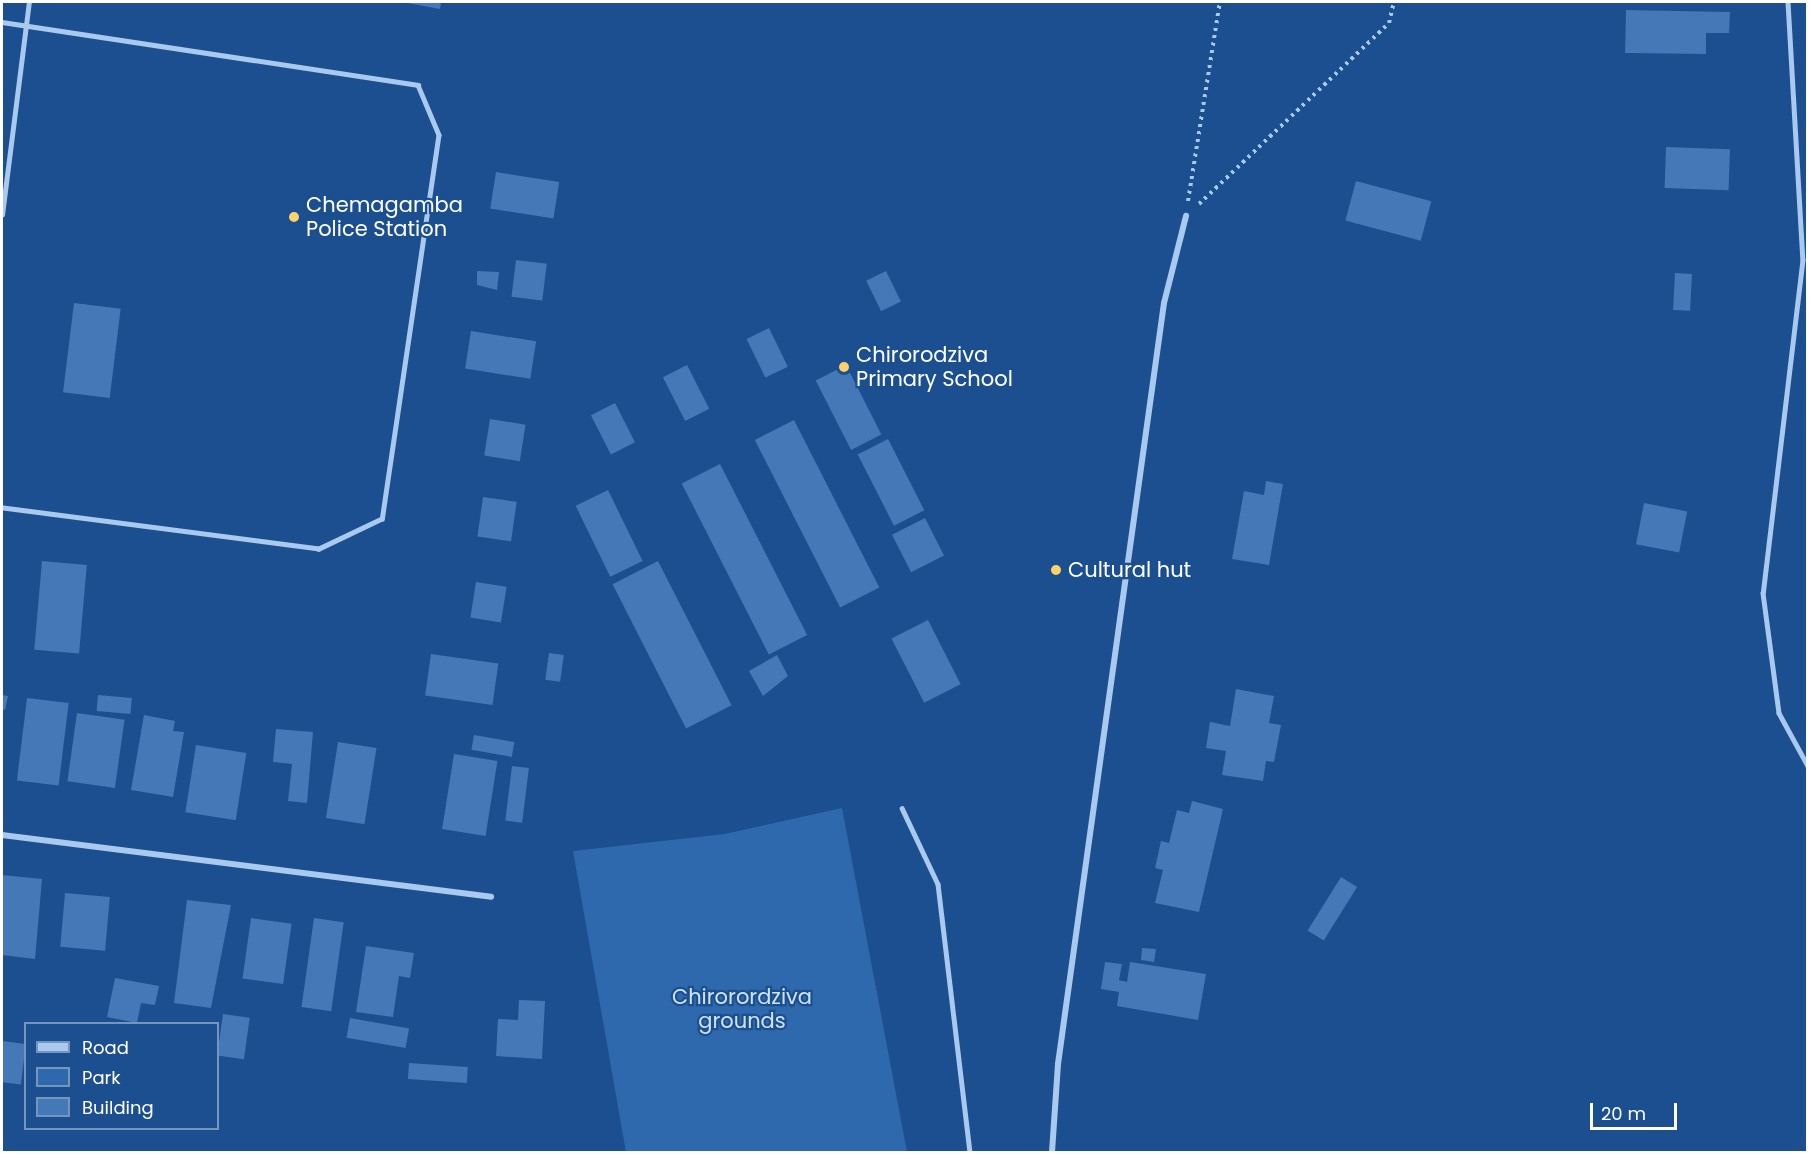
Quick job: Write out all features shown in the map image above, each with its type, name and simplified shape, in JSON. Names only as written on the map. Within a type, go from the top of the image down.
[{"type":"street","points":[[1052,1152],[1058,1064],[1164,303],[1186,216]]},
{"type":"street","points":[[2,835],[491,897]]},
{"type":"lane","points":[[2,215],[29,2]]},
{"type":"lane","points":[[1788,2],[1803,260],[1763,593],[1779,713],[1808,766]]},
{"type":"lane","points":[[2,22],[417,85],[439,135],[382,519],[319,549],[2,508]]},
{"type":"lane","points":[[902,808],[938,884],[970,1152]]},
{"type":"path","points":[[1186,216],[1220,2]]},
{"type":"path","points":[[1186,216],[1389,23],[1394,2]]},
{"type":"green space","name":"Chirorordziva grounds","points":[[842,808],[907,1152],[626,1152],[573,851],[725,834]]},
{"type":"building","points":[[402,2],[441,2],[440,9]]},
{"type":"building","points":[[1626,10],[1730,12],[1729,33],[1706,33],[1706,54],[1625,53]]},
{"type":"building","points":[[1666,147],[1730,149],[1729,190],[1665,188]]},
{"type":"building","points":[[496,172],[559,182],[553,219],[490,209]]},
{"type":"building","points":[[1356,181],[1431,201],[1421,241],[1345,221]]},
{"type":"building","points":[[516,260],[547,264],[542,301],[511,297]]},
{"type":"building","points":[[477,271],[499,272],[497,290],[477,285]]},
{"type":"building","points":[[886,271],[901,302],[881,311],[866,281]]},
{"type":"building","points":[[1675,273],[1692,274],[1690,311],[1673,310]]},
{"type":"building","points":[[74,303],[121,309],[110,398],[63,392]]},
{"type":"building","points":[[769,328],[788,367],[765,378],[747,339]]},
{"type":"building","points":[[471,331],[536,341],[530,379],[465,369]]},
{"type":"building","points":[[687,365],[709,409],[685,421],[663,377]]},
{"type":"building","points":[[846,365],[881,434],[851,450],[816,380]]},
{"type":"building","points":[[615,403],[635,442],[611,454],[591,415]]},
{"type":"building","points":[[490,419],[526,425],[520,461],[484,456]]},
{"type":"building","points":[[794,420],[879,588],[840,607],[755,440]]},
{"type":"building","points":[[888,439],[924,510],[894,526],[858,454]]},
{"type":"building","points":[[720,464],[807,635],[769,655],[682,484]]},
{"type":"building","points":[[1266,481],[1283,484],[1269,565],[1232,559],[1244,491],[1264,495]]},
{"type":"building","points":[[608,490],[643,561],[610,577],[576,506]]},
{"type":"building","points":[[483,497],[517,502],[511,541],[477,537]]},
{"type":"building","points":[[1644,503],[1687,511],[1679,553],[1636,544]]},
{"type":"building","points":[[925,518],[944,555],[911,572],[892,535]]},
{"type":"building","points":[[42,561],[87,565],[79,654],[34,650]]},
{"type":"building","points":[[658,561],[732,705],[686,728],[613,584]]},
{"type":"building","points":[[476,582],[507,587],[501,622],[470,618]]},
{"type":"building","points":[[928,620],[961,684],[924,703],[891,639]]},
{"type":"building","points":[[549,653],[564,655],[560,682],[545,680]]},
{"type":"building","points":[[431,654],[498,663],[492,705],[425,696]]},
{"type":"building","points":[[777,655],[788,676],[763,696],[749,671]]},
{"type":"building","points":[[1236,689],[1274,696],[1269,723],[1281,725],[1274,762],[1266,761],[1263,781],[1222,775],[1226,751],[1206,748],[1210,722],[1230,726]]},
{"type":"building","points":[[2,695],[8,696],[5,710],[2,709]]},
{"type":"building","points":[[98,695],[132,698],[130,714],[97,711]]},
{"type":"building","points":[[27,698],[69,703],[59,785],[17,780]]},
{"type":"building","points":[[77,713],[125,720],[115,788],[67,781]]},
{"type":"building","points":[[144,715],[175,721],[173,731],[184,732],[173,797],[131,790]]},
{"type":"building","points":[[276,729],[313,732],[307,803],[288,801],[292,764],[273,762]]},
{"type":"building","points":[[474,735],[514,742],[512,757],[471,750]]},
{"type":"building","points":[[338,742],[377,748],[364,824],[326,818]]},
{"type":"building","points":[[196,745],[246,753],[236,820],[185,812]]},
{"type":"building","points":[[454,754],[497,761],[486,836],[442,829]]},
{"type":"building","points":[[512,766],[529,768],[522,823],[505,821]]},
{"type":"building","points":[[1192,801],[1223,809],[1199,912],[1155,903],[1163,870],[1155,868],[1161,841],[1169,843],[1177,810],[1189,813]]},
{"type":"building","points":[[2,875],[42,879],[35,959],[2,955]]},
{"type":"building","points":[[1341,877],[1357,887],[1324,940],[1308,930]]},
{"type":"building","points":[[65,893],[110,897],[105,951],[60,947]]},
{"type":"building","points":[[187,900],[231,905],[211,1008],[174,1003]]},
{"type":"building","points":[[251,918],[292,924],[283,984],[243,978]]},
{"type":"building","points":[[314,918],[344,922],[331,1011],[301,1007]]},
{"type":"building","points":[[366,946],[414,953],[410,978],[399,976],[393,1017],[356,1012]]},
{"type":"building","points":[[1142,948],[1156,949],[1154,962],[1141,960]]},
{"type":"building","points":[[1105,962],[1122,964],[1119,980],[1127,982],[1130,962],[1206,974],[1198,1020],[1117,1006],[1119,992],[1101,989]]},
{"type":"building","points":[[115,978],[159,986],[155,1005],[141,1003],[137,1022],[107,1017]]},
{"type":"building","points":[[519,1000],[545,1001],[542,1059],[496,1056],[498,1019],[518,1020]]},
{"type":"building","points":[[223,1014],[250,1018],[244,1059],[219,1056]]},
{"type":"building","points":[[350,1018],[409,1028],[406,1048],[347,1038]]},
{"type":"building","points":[[2,1041],[24,1044],[21,1085],[2,1082]]},
{"type":"building","points":[[409,1063],[468,1067],[467,1083],[408,1079]]},
{"type":"place","name":"Chemagamba Police Station","points":[[294,217]]},
{"type":"place","name":"Chirorodziva Primary School","points":[[844,367]]},
{"type":"place","name":"Cultural hut","points":[[1056,570]]}]
